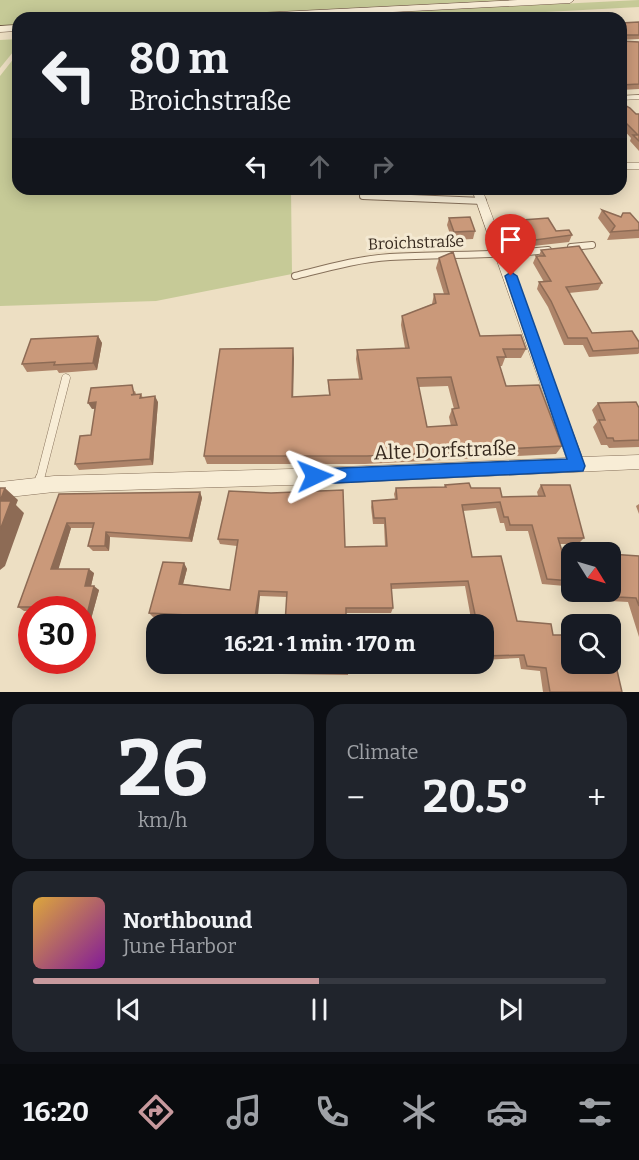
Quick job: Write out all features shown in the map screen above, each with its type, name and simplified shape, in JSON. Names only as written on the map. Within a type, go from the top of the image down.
[{"type":"main road","points":[[337,12],[570,0]]},
{"type":"street","points":[[480,195],[577,466]]},
{"type":"street","name":"Alte Dorfstraße","points":[[0,490],[38,486],[639,462]]},
{"type":"lane","points":[[363,196],[480,195]]},
{"type":"lane","name":"Broichstraße","points":[[295,276],[348,262],[390,258],[503,255],[592,245]]},
{"type":"lane","points":[[38,486],[66,378]]},
{"type":"green space","points":[[0,0],[505,0],[272,12],[12,12],[12,25],[0,26]]},
{"type":"green space","points":[[639,0],[639,7],[546,12],[398,12]]},
{"type":"green space","points":[[12,39],[12,53],[0,68],[0,40]]},
{"type":"green space","points":[[12,61],[12,195],[291,195],[292,274],[156,301],[0,306],[0,76]]},
{"type":"building","points":[[639,22],[639,35],[627,35],[627,23]]},
{"type":"building","points":[[627,41],[639,42],[639,84],[627,85]]},
{"type":"building","points":[[627,106],[639,114],[639,141],[633,135],[638,135],[627,124]]},
{"type":"building","points":[[602,210],[621,217],[623,213],[630,213],[639,223],[639,230],[611,232],[615,226]]},
{"type":"building","points":[[470,217],[475,231],[454,232],[449,218]]},
{"type":"building","points":[[548,218],[556,231],[569,230],[572,235],[535,240],[523,220]]},
{"type":"building","points":[[579,246],[602,283],[566,287],[592,333],[632,331],[639,342],[639,348],[593,351],[587,338],[568,338],[551,301],[539,282],[551,281],[536,256],[545,256],[541,250]]},
{"type":"building","points":[[453,252],[480,336],[521,335],[526,349],[503,349],[506,357],[497,357],[506,386],[539,385],[562,446],[367,456],[204,456],[220,349],[293,348],[292,397],[330,395],[328,380],[362,379],[357,350],[409,348],[402,316],[436,303],[434,294],[449,294],[439,258]],"holes":[[[451,377],[459,408],[452,409],[457,425],[427,427],[417,378]]]},
{"type":"building","points":[[98,336],[93,363],[22,364],[31,339]]},
{"type":"building","points":[[132,385],[134,394],[131,395],[141,394],[140,398],[155,396],[150,459],[75,464],[80,436],[91,435],[96,402],[88,403],[91,388]]},
{"type":"building","points":[[636,402],[639,408],[639,440],[614,441],[613,438],[607,438],[599,420],[605,420],[598,403]]},
{"type":"building","points":[[469,483],[471,488],[500,488],[502,497],[545,496],[541,485],[570,485],[584,538],[558,538],[561,548],[561,580],[547,579],[532,525],[510,525],[508,517],[504,517],[500,502],[462,505],[472,557],[501,556],[517,621],[551,624],[553,635],[561,635],[561,674],[618,674],[622,692],[550,692],[546,668],[527,666],[524,655],[494,656],[494,614],[475,614],[468,581],[391,584],[393,608],[346,608],[346,614],[286,614],[287,592],[259,591],[256,614],[149,613],[163,562],[184,563],[179,584],[230,590],[238,540],[218,539],[229,491],[271,493],[343,490],[345,547],[387,546],[385,518],[374,518],[372,501],[397,499],[396,488],[446,487],[445,485]]},
{"type":"building","points":[[0,488],[5,488],[0,501]]},
{"type":"building","points":[[200,492],[189,538],[106,532],[105,546],[88,546],[94,523],[67,523],[51,569],[89,569],[85,586],[94,586],[92,596],[22,596],[59,494]]},
{"type":"building","points":[[0,501],[11,501],[0,530]]},
{"type":"building","points":[[621,555],[639,556],[639,606],[636,598],[621,597]]},
{"type":"route","points":[[315,476],[577,466],[511,276]]}]
